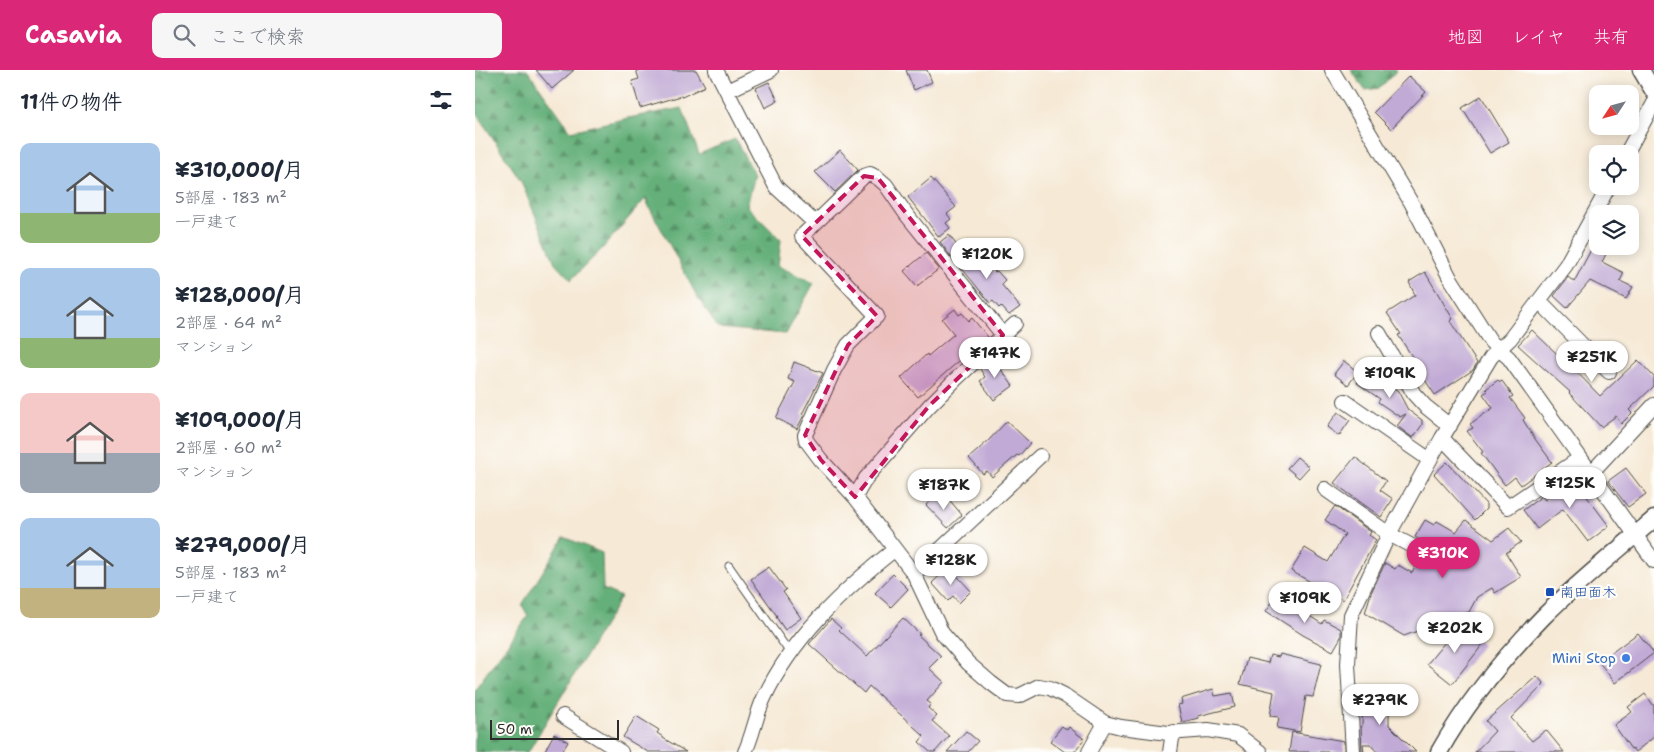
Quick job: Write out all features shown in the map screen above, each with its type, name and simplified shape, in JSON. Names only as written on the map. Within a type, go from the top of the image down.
[{"type":"street","points":[[715,70],[776,187],[815,223]]},
{"type":"street","points":[[727,91],[771,70]]},
{"type":"street","points":[[1332,70],[1412,204],[1449,276],[1491,342],[1509,358],[1654,561]]},
{"type":"street","points":[[1641,70],[1654,92]]},
{"type":"street","points":[[1631,145],[1654,103]]},
{"type":"street","points":[[1003,334],[906,214],[886,185],[870,174],[864,176],[802,236],[877,316],[848,345],[834,370],[805,435],[805,440],[855,497],[914,574],[942,633],[968,663],[1007,695],[1019,696],[1039,686],[1050,688],[1064,695],[1105,723],[1121,728],[1173,732],[1208,730],[1238,735],[1260,752]]},
{"type":"street","points":[[1353,752],[1348,657],[1351,615],[1389,534],[1442,438],[1491,357],[1510,339],[1566,265],[1604,195]]},
{"type":"street","points":[[1539,302],[1609,372]]},
{"type":"street","points":[[855,497],[866,478],[929,406],[1015,324]]},
{"type":"street","points":[[1379,332],[1414,394],[1425,406],[1450,426]]},
{"type":"street","points":[[1345,401],[1430,460]]},
{"type":"street","points":[[1591,472],[1654,404]]},
{"type":"street","points":[[1442,438],[1508,508],[1580,458]]},
{"type":"street","points":[[914,574],[1040,456]]},
{"type":"street","points":[[1325,489],[1389,534],[1443,562]]},
{"type":"street","points":[[1439,752],[1489,680],[1543,618],[1582,581],[1654,519]]},
{"type":"street","points":[[745,752],[764,698],[790,653],[829,606],[860,576],[894,550]]},
{"type":"street","points":[[563,716],[621,752]]},
{"type":"street","points":[[1089,752],[1105,723]]},
{"type":"street","points":[[1170,752],[1173,732]]},
{"type":"lane","points":[[729,566],[790,653]]},
{"type":"highlighted area","points":[[864,176],[878,178],[1003,335],[929,406],[855,497],[821,460],[805,435],[848,345],[877,316],[802,236]]},
{"type":"green space","points":[[475,70],[527,70],[571,131],[682,108],[699,154],[735,139],[755,175],[747,206],[781,240],[778,266],[814,283],[786,334],[718,328],[698,298],[645,199],[601,250],[571,280],[555,263],[521,181],[475,111]]},
{"type":"green space","points":[[1351,70],[1397,70],[1380,88],[1365,90]]},
{"type":"green space","points":[[564,537],[602,553],[603,589],[621,597],[528,752],[475,752],[475,689],[528,616],[522,605]]},
{"type":"building","points":[[536,70],[574,70],[552,89]]},
{"type":"building","points":[[636,70],[696,70],[705,86],[682,97],[640,108],[632,81],[639,79]]},
{"type":"building","points":[[906,70],[927,70],[932,82],[914,90]]},
{"type":"building","points":[[1409,76],[1426,92],[1391,129],[1374,112]]},
{"type":"building","points":[[769,82],[778,101],[765,108],[756,88]]},
{"type":"building","points":[[1481,96],[1509,142],[1490,153],[1462,108]]},
{"type":"building","points":[[840,150],[858,170],[835,192],[815,172]]},
{"type":"building","points":[[931,178],[956,207],[947,214],[951,219],[946,223],[950,228],[939,237],[908,197]]},
{"type":"building","points":[[949,235],[961,251],[952,258],[940,242]]},
{"type":"building","points":[[975,245],[995,272],[997,271],[1005,280],[1001,284],[1020,307],[1009,315],[1001,306],[999,308],[993,301],[990,303],[956,261]]},
{"type":"building","points":[[926,253],[939,269],[917,286],[904,271]]},
{"type":"building","points":[[1589,254],[1606,255],[1602,262],[1624,273],[1620,281],[1633,287],[1626,299],[1590,281],[1567,308],[1554,296],[1568,277],[1574,282]]},
{"type":"building","points":[[1425,272],[1453,319],[1450,321],[1477,363],[1473,370],[1435,395],[1413,362],[1415,361],[1398,335],[1401,334],[1387,313],[1415,295],[1409,282]]},
{"type":"building","points":[[955,309],[959,315],[962,313],[969,321],[972,318],[988,337],[964,360],[960,360],[918,397],[901,378],[927,354],[928,356],[954,334],[942,319]]},
{"type":"building","points":[[1532,330],[1557,354],[1559,352],[1569,360],[1567,362],[1600,396],[1638,360],[1654,377],[1654,386],[1629,410],[1632,413],[1621,424],[1616,416],[1601,427],[1570,392],[1518,345]]},
{"type":"building","points":[[992,357],[1013,386],[994,400],[980,381],[985,377],[980,369]]},
{"type":"building","points":[[1344,361],[1358,372],[1348,385],[1334,374]]},
{"type":"building","points":[[794,362],[823,373],[802,414],[804,415],[797,429],[776,418],[795,382],[788,379]]},
{"type":"building","points":[[1370,364],[1388,377],[1385,381],[1398,391],[1408,410],[1422,420],[1422,425],[1413,438],[1397,426],[1406,414],[1400,417],[1378,402],[1380,399],[1357,383]]},
{"type":"building","points":[[1498,380],[1502,381],[1513,396],[1510,398],[1525,418],[1523,420],[1552,462],[1521,485],[1515,477],[1505,485],[1467,431],[1473,428],[1470,424],[1493,408],[1483,394],[1488,391],[1486,389]]},
{"type":"building","points":[[1338,412],[1350,420],[1339,436],[1327,427]]},
{"type":"building","points":[[1007,421],[1030,443],[1019,456],[1017,455],[992,477],[987,471],[983,474],[969,458]]},
{"type":"building","points":[[1297,457],[1309,467],[1299,478],[1287,468]]},
{"type":"building","points":[[1355,457],[1386,481],[1380,490],[1393,499],[1381,517],[1334,483]]},
{"type":"building","points":[[1447,462],[1486,504],[1486,509],[1475,520],[1434,474]]},
{"type":"building","points":[[1626,468],[1646,494],[1628,507],[1608,481]]},
{"type":"building","points":[[1579,474],[1591,490],[1585,494],[1609,526],[1588,542],[1563,509],[1537,529],[1523,510],[1542,496],[1545,500]]},
{"type":"building","points":[[937,495],[943,501],[947,497],[962,515],[948,528],[926,505]]},
{"type":"building","points":[[1335,506],[1371,532],[1369,535],[1376,540],[1343,600],[1291,571],[1305,548],[1328,562],[1345,534],[1325,520]]},
{"type":"building","points":[[1425,520],[1434,525],[1437,521],[1456,532],[1466,520],[1493,540],[1509,528],[1521,542],[1506,553],[1521,577],[1495,593],[1492,588],[1477,597],[1469,612],[1404,636],[1365,613],[1371,593],[1385,563],[1395,569],[1398,565],[1412,573],[1419,560],[1442,571],[1449,566],[1451,561],[1446,555],[1415,537]]},
{"type":"building","points":[[769,567],[786,590],[783,592],[801,618],[785,630],[751,579]]},
{"type":"building","points":[[949,567],[971,591],[959,603],[953,596],[948,601],[932,583]]},
{"type":"building","points":[[893,574],[908,589],[891,607],[875,593]]},
{"type":"building","points":[[1277,595],[1322,624],[1324,620],[1341,629],[1341,637],[1333,651],[1303,635],[1266,611]]},
{"type":"building","points":[[903,618],[941,656],[929,668],[944,682],[927,701],[931,704],[928,708],[937,716],[932,721],[949,736],[935,752],[930,752],[919,742],[924,736],[869,686],[864,693],[809,644],[831,619],[841,628],[839,630],[867,656]]},
{"type":"building","points":[[1459,625],[1483,644],[1452,684],[1427,664]]},
{"type":"building","name":"Mini Stop","points":[[1638,633],[1654,653],[1615,683],[1599,662]]},
{"type":"building","points":[[1280,654],[1321,664],[1313,697],[1306,696],[1300,732],[1277,728],[1279,717],[1270,716],[1274,692],[1240,684],[1247,658],[1268,663],[1270,655],[1279,657]]},
{"type":"building","points":[[1537,676],[1544,684],[1511,718],[1532,741],[1546,730],[1564,752],[1475,752],[1495,731],[1486,721]]},
{"type":"building","points":[[1213,689],[1215,696],[1232,693],[1235,707],[1182,722],[1178,705],[1182,704],[1181,699]]},
{"type":"building","points":[[1363,692],[1384,693],[1384,705],[1389,705],[1389,725],[1416,752],[1377,752],[1370,744],[1363,744],[1364,752],[1362,752]]},
{"type":"building","points":[[1645,694],[1654,706],[1654,737],[1635,752],[1614,725],[1632,712],[1628,707]]},
{"type":"building","points":[[636,716],[659,730],[657,733],[663,738],[686,752],[648,752],[623,737]]},
{"type":"building","points":[[1062,726],[1067,730],[1069,727],[1084,739],[1074,752],[1065,752],[1050,741]]},
{"type":"building","points":[[966,731],[978,741],[968,752],[947,752]]},
{"type":"building","points":[[1292,732],[1344,741],[1344,752],[1289,752]]},
{"type":"building","points":[[554,734],[568,742],[562,752],[544,752]]},
{"type":"place","name":"南田面木","points":[[1550,592]]},
{"type":"place","name":"Mini Stop","points":[[1626,658]]}]
